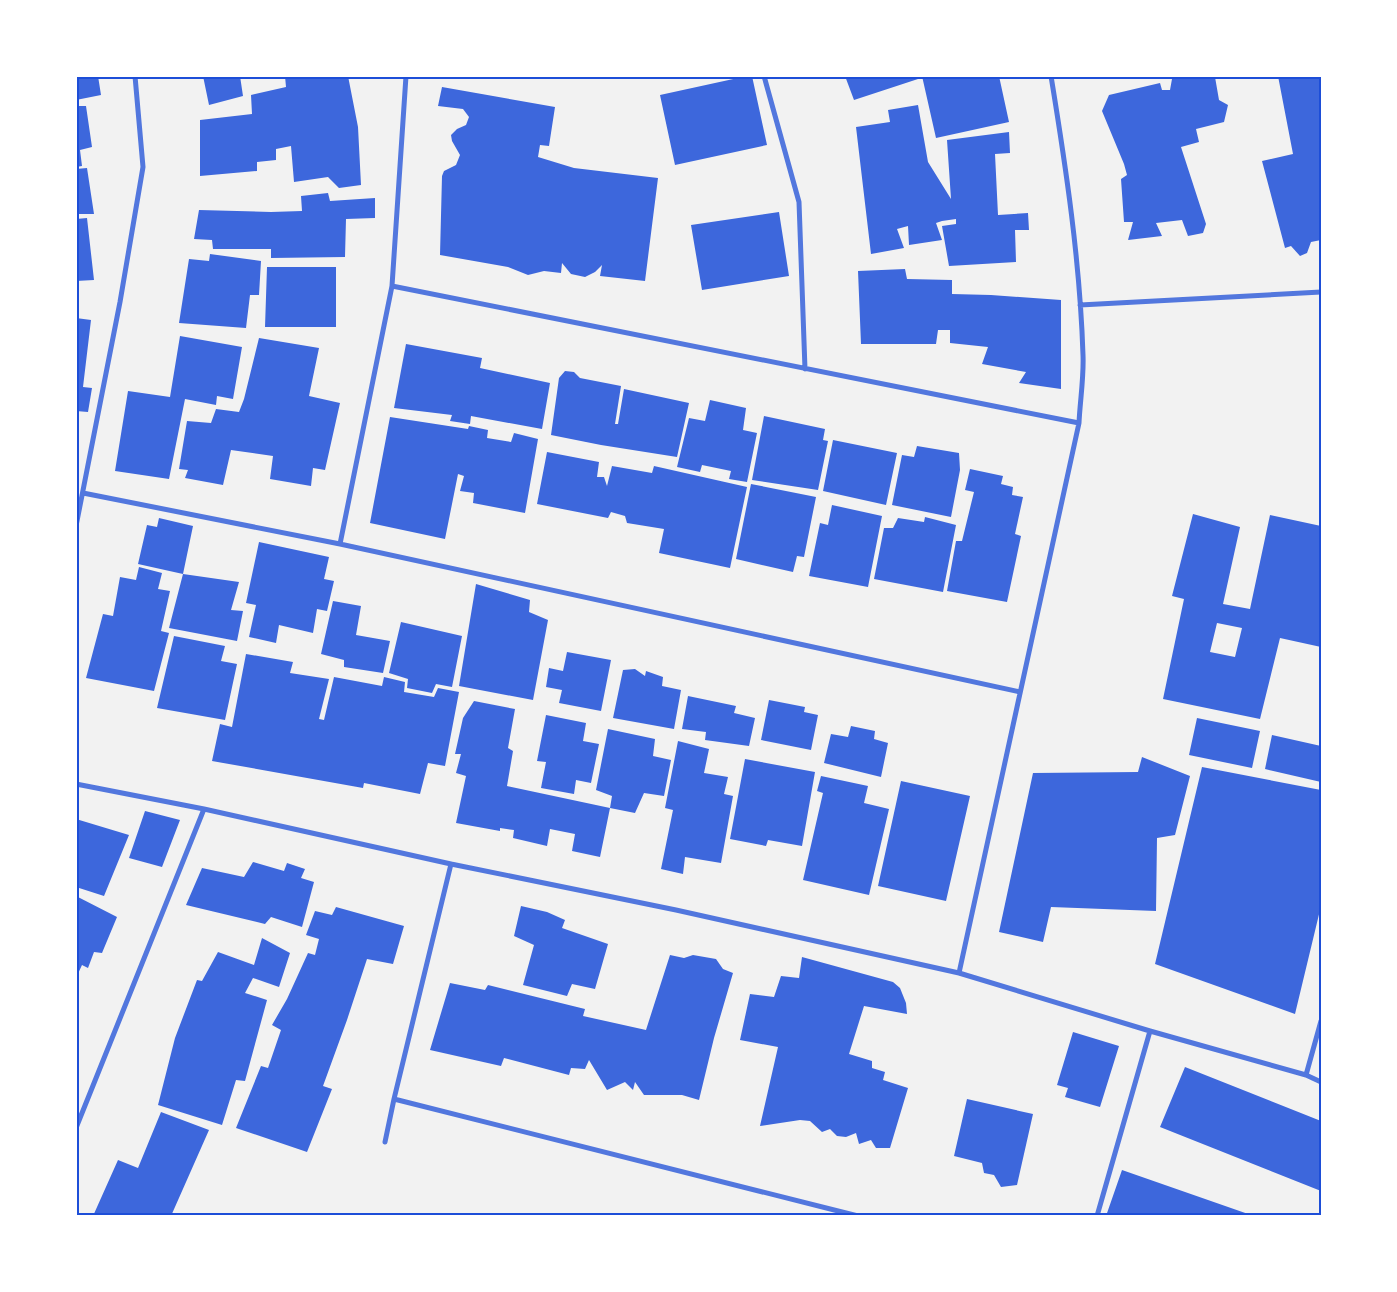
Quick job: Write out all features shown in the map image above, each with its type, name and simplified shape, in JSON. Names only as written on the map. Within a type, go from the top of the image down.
[{"type":"street","points":[[76,526],[120,302],[142,167],[135,76]]},
{"type":"street","points":[[340,544],[392,286],[406,76]]},
{"type":"street","points":[[764,76],[799,202],[805,369]]},
{"type":"street","points":[[959,973],[1079,423],[1083,357],[1080,305],[1069,187],[1051,76]]},
{"type":"street","points":[[392,286],[1079,423]]},
{"type":"street","points":[[1080,305],[1321,292]]},
{"type":"street","points":[[83,493],[340,544],[1020,692]]},
{"type":"street","points":[[76,784],[204,809],[451,864],[676,910],[959,973],[1150,1031],[1306,1075],[1321,1082]]},
{"type":"street","points":[[76,1128],[204,809]]},
{"type":"street","points":[[385,1142],[451,864]]},
{"type":"street","points":[[1306,1075],[1321,1021]]},
{"type":"street","points":[[1097,1216],[1150,1031]]},
{"type":"street","points":[[394,1099],[858,1216]]},
{"type":"building","points":[[76,76],[98,76],[101,95],[76,100]]},
{"type":"building","points":[[203,76],[240,76],[243,96],[209,105]]},
{"type":"building","points":[[285,76],[348,76],[358,127],[361,185],[339,188],[328,177],[294,182],[291,146],[276,149],[276,160],[257,162],[257,171],[200,176],[200,120],[252,114],[251,95],[286,87]]},
{"type":"building","points":[[752,76],[767,145],[675,165],[660,95]]},
{"type":"building","points":[[845,76],[917,76],[918,79],[854,100]]},
{"type":"building","points":[[922,76],[999,76],[1009,122],[936,138]]},
{"type":"building","points":[[1184,76],[1215,77],[1219,100],[1228,105],[1224,122],[1196,129],[1199,142],[1181,147],[1206,224],[1203,233],[1188,236],[1182,220],[1156,223],[1162,236],[1128,240],[1133,222],[1124,222],[1121,179],[1127,175],[1102,111],[1109,95],[1160,83],[1162,90],[1170,90],[1172,79]]},
{"type":"building","points":[[1278,76],[1321,76],[1321,240],[1311,242],[1307,253],[1300,256],[1291,246],[1285,248],[1262,161],[1293,154]]},
{"type":"building","points":[[442,87],[555,107],[549,146],[540,145],[538,157],[574,168],[658,178],[645,281],[600,276],[602,265],[595,272],[585,277],[571,274],[562,263],[561,273],[544,271],[528,275],[508,267],[440,255],[442,176],[444,171],[456,165],[460,155],[452,141],[451,135],[457,129],[466,125],[469,117],[463,109],[438,106]]},
{"type":"building","points":[[918,105],[928,162],[951,199],[947,140],[1009,132],[1010,153],[995,154],[998,215],[1028,213],[1029,230],[1015,230],[1016,262],[949,266],[942,226],[956,224],[956,219],[936,223],[942,240],[909,245],[908,226],[897,229],[904,248],[871,254],[856,127],[890,122],[888,110]]},
{"type":"building","points":[[76,106],[86,106],[92,147],[80,150],[82,166],[76,167]]},
{"type":"building","points":[[87,168],[94,214],[76,214],[76,169]]},
{"type":"building","points":[[328,193],[330,201],[375,198],[375,218],[346,219],[345,257],[271,258],[271,249],[213,249],[212,240],[194,239],[199,210],[302,211],[301,196]]},
{"type":"building","points":[[779,212],[789,276],[702,290],[691,225]]},
{"type":"building","points":[[87,218],[94,280],[76,281],[76,219]]},
{"type":"building","points":[[210,254],[261,261],[259,295],[250,295],[246,328],[179,323],[189,259],[209,261]]},
{"type":"building","points":[[267,267],[336,267],[336,327],[265,327]]},
{"type":"building","points":[[905,269],[907,279],[952,280],[952,294],[1061,300],[1061,389],[1019,383],[1026,372],[982,364],[988,347],[950,343],[950,330],[938,330],[936,344],[861,344],[858,271]]},
{"type":"building","points":[[76,318],[91,320],[83,387],[92,388],[88,412],[76,411]]},
{"type":"building","points":[[180,336],[242,347],[233,399],[217,396],[216,405],[185,399],[169,479],[115,471],[128,391],[170,397]]},
{"type":"building","points":[[259,338],[319,348],[309,396],[340,403],[325,470],[313,468],[311,486],[270,479],[273,456],[231,450],[223,485],[185,478],[188,470],[179,469],[187,421],[211,423],[216,409],[239,412]]},
{"type":"building","points":[[406,344],[482,358],[480,368],[550,383],[542,429],[471,416],[470,424],[450,421],[452,415],[394,408]]},
{"type":"building","points":[[565,371],[574,372],[580,378],[621,386],[615,424],[618,424],[624,389],[689,403],[677,457],[551,435],[559,378]]},
{"type":"building","points":[[710,400],[746,408],[743,430],[757,433],[747,482],[729,479],[731,471],[702,465],[700,472],[677,467],[689,418],[705,421]]},
{"type":"building","points":[[764,416],[825,429],[823,440],[828,441],[818,490],[752,480]]},
{"type":"building","points":[[390,417],[468,429],[469,426],[488,430],[487,438],[511,442],[514,433],[538,439],[525,513],[473,503],[474,493],[460,491],[464,476],[458,474],[445,539],[370,523]]},
{"type":"building","points":[[833,440],[897,453],[886,505],[823,491]]},
{"type":"building","points":[[917,446],[959,453],[960,470],[951,517],[892,505],[902,455],[914,457]]},
{"type":"building","points":[[547,452],[599,462],[597,477],[604,477],[607,486],[612,466],[652,473],[654,466],[747,487],[730,568],[659,553],[664,529],[627,523],[625,516],[611,512],[608,518],[537,504]]},
{"type":"building","points":[[970,469],[1003,476],[1001,484],[1013,487],[1012,495],[1023,497],[1015,534],[1021,536],[1007,602],[947,591],[956,541],[962,541],[974,492],[965,490]]},
{"type":"building","points":[[751,484],[816,497],[804,557],[797,556],[793,572],[736,559]]},
{"type":"building","points":[[832,505],[882,516],[868,587],[809,576],[820,523],[828,525]]},
{"type":"building","points":[[1193,514],[1240,527],[1223,604],[1250,609],[1270,515],[1321,526],[1321,647],[1280,638],[1260,719],[1163,699],[1184,599],[1172,596]],"holes":[[[1217,623],[1242,628],[1235,657],[1210,652]]]},
{"type":"building","points":[[925,517],[956,525],[943,592],[874,579],[884,528],[893,528],[898,518],[924,522]]},
{"type":"building","points":[[159,518],[193,526],[183,574],[138,564],[147,525],[157,527]]},
{"type":"building","points":[[259,542],[329,557],[324,579],[334,581],[327,611],[317,609],[313,633],[279,625],[276,643],[249,637],[256,605],[246,603]]},
{"type":"building","points":[[139,567],[162,573],[158,589],[170,591],[161,631],[169,633],[154,691],[86,678],[103,614],[113,616],[120,577],[136,580]]},
{"type":"building","points":[[183,574],[239,582],[231,610],[243,611],[237,641],[169,628]]},
{"type":"building","points":[[476,584],[530,600],[529,612],[548,620],[533,700],[459,686]]},
{"type":"building","points":[[333,601],[361,606],[356,635],[390,641],[383,673],[344,667],[344,660],[321,654]]},
{"type":"building","points":[[401,622],[462,636],[452,687],[436,684],[432,693],[407,688],[408,679],[389,673]]},
{"type":"building","points":[[174,636],[225,646],[221,661],[237,664],[225,720],[157,708]]},
{"type":"building","points":[[567,652],[611,660],[601,711],[559,703],[562,690],[546,687],[549,668],[563,671]]},
{"type":"building","points":[[246,654],[293,662],[290,673],[329,679],[319,719],[324,720],[334,677],[382,686],[384,677],[405,682],[404,692],[434,697],[438,688],[459,692],[445,766],[428,763],[420,794],[364,783],[363,788],[212,761],[220,724],[232,727]]},
{"type":"building","points":[[635,669],[645,676],[646,671],[663,677],[662,686],[681,690],[674,729],[613,718],[623,670]]},
{"type":"building","points":[[688,696],[736,706],[734,713],[755,718],[749,746],[705,740],[706,732],[682,729]]},
{"type":"building","points":[[769,700],[805,707],[804,712],[818,715],[811,750],[761,740]]},
{"type":"building","points":[[474,701],[515,709],[508,748],[513,751],[507,786],[610,808],[600,857],[572,851],[575,834],[550,829],[547,846],[513,838],[514,830],[500,828],[500,831],[456,823],[466,776],[456,773],[461,754],[455,754],[463,718]]},
{"type":"building","points":[[546,715],[586,723],[583,741],[599,744],[591,783],[576,780],[574,794],[541,788],[546,762],[537,761]]},
{"type":"building","points":[[1197,718],[1260,731],[1252,768],[1189,755]]},
{"type":"building","points":[[851,726],[875,731],[874,739],[888,743],[881,777],[824,763],[831,734],[848,737]]},
{"type":"building","points":[[608,729],[655,739],[653,756],[671,760],[664,796],[644,793],[635,813],[610,808],[612,796],[596,790]]},
{"type":"building","points":[[1272,735],[1321,746],[1321,782],[1265,769]]},
{"type":"building","points":[[678,741],[709,749],[704,773],[728,777],[724,794],[733,796],[721,863],[685,857],[683,874],[661,869],[673,810],[665,808]]},
{"type":"building","points":[[1142,757],[1190,776],[1175,835],[1157,838],[1156,911],[1051,907],[1043,942],[999,932],[1033,773],[1138,772]]},
{"type":"building","points":[[745,759],[815,772],[802,846],[768,840],[766,846],[730,839]]},
{"type":"building","points":[[1202,767],[1321,790],[1321,906],[1295,1014],[1155,964]]},
{"type":"building","points":[[821,776],[868,786],[864,803],[889,809],[869,895],[803,880],[823,793],[817,791]]},
{"type":"building","points":[[901,781],[970,796],[946,901],[878,886]]},
{"type":"building","points":[[145,811],[180,820],[162,867],[129,858]]},
{"type":"building","points":[[76,819],[129,835],[104,896],[76,887]]},
{"type":"building","points":[[253,862],[284,871],[287,863],[305,869],[301,878],[314,882],[302,927],[271,917],[265,924],[186,905],[202,868],[244,877]]},
{"type":"building","points":[[76,896],[117,917],[102,953],[94,952],[88,968],[82,965],[76,978]]},
{"type":"building","points":[[521,906],[547,912],[565,920],[562,928],[608,944],[595,989],[572,984],[567,996],[523,985],[534,945],[514,936]]},
{"type":"building","points":[[336,907],[404,926],[393,964],[367,959],[323,1086],[332,1089],[307,1152],[236,1128],[261,1066],[268,1068],[281,1030],[272,1025],[287,999],[308,953],[315,955],[319,939],[306,935],[315,911],[332,915]]},
{"type":"building","points":[[262,938],[290,953],[279,987],[253,978],[245,993],[267,1000],[245,1081],[236,1080],[222,1125],[158,1105],[175,1038],[197,980],[202,981],[218,952],[254,965]]},
{"type":"building","points":[[670,955],[684,958],[693,955],[716,959],[723,969],[733,973],[714,1038],[699,1100],[682,1095],[644,1095],[635,1082],[633,1090],[625,1082],[607,1090],[589,1060],[585,1069],[571,1068],[569,1075],[504,1058],[501,1066],[430,1050],[450,983],[485,990],[488,985],[585,1009],[583,1016],[646,1030]]},
{"type":"building","points":[[802,957],[893,982],[900,988],[906,1003],[907,1014],[864,1006],[849,1054],[872,1061],[872,1068],[885,1072],[883,1080],[908,1088],[890,1148],[876,1148],[871,1140],[859,1144],[856,1133],[846,1137],[837,1136],[830,1129],[822,1132],[810,1121],[800,1120],[760,1126],[778,1047],[740,1040],[750,994],[774,997],[781,976],[799,978]]},
{"type":"building","points":[[1073,1032],[1119,1046],[1100,1107],[1065,1097],[1068,1088],[1057,1085]]},
{"type":"building","points":[[1185,1067],[1321,1121],[1321,1191],[1160,1127]]},
{"type":"building","points":[[967,1099],[1033,1114],[1017,1185],[1001,1187],[994,1175],[984,1173],[982,1163],[954,1156]]},
{"type":"building","points":[[161,1112],[209,1130],[171,1216],[93,1216],[118,1160],[138,1168]]},
{"type":"building","points":[[1122,1170],[1251,1215],[1251,1216],[1106,1216]]}]
